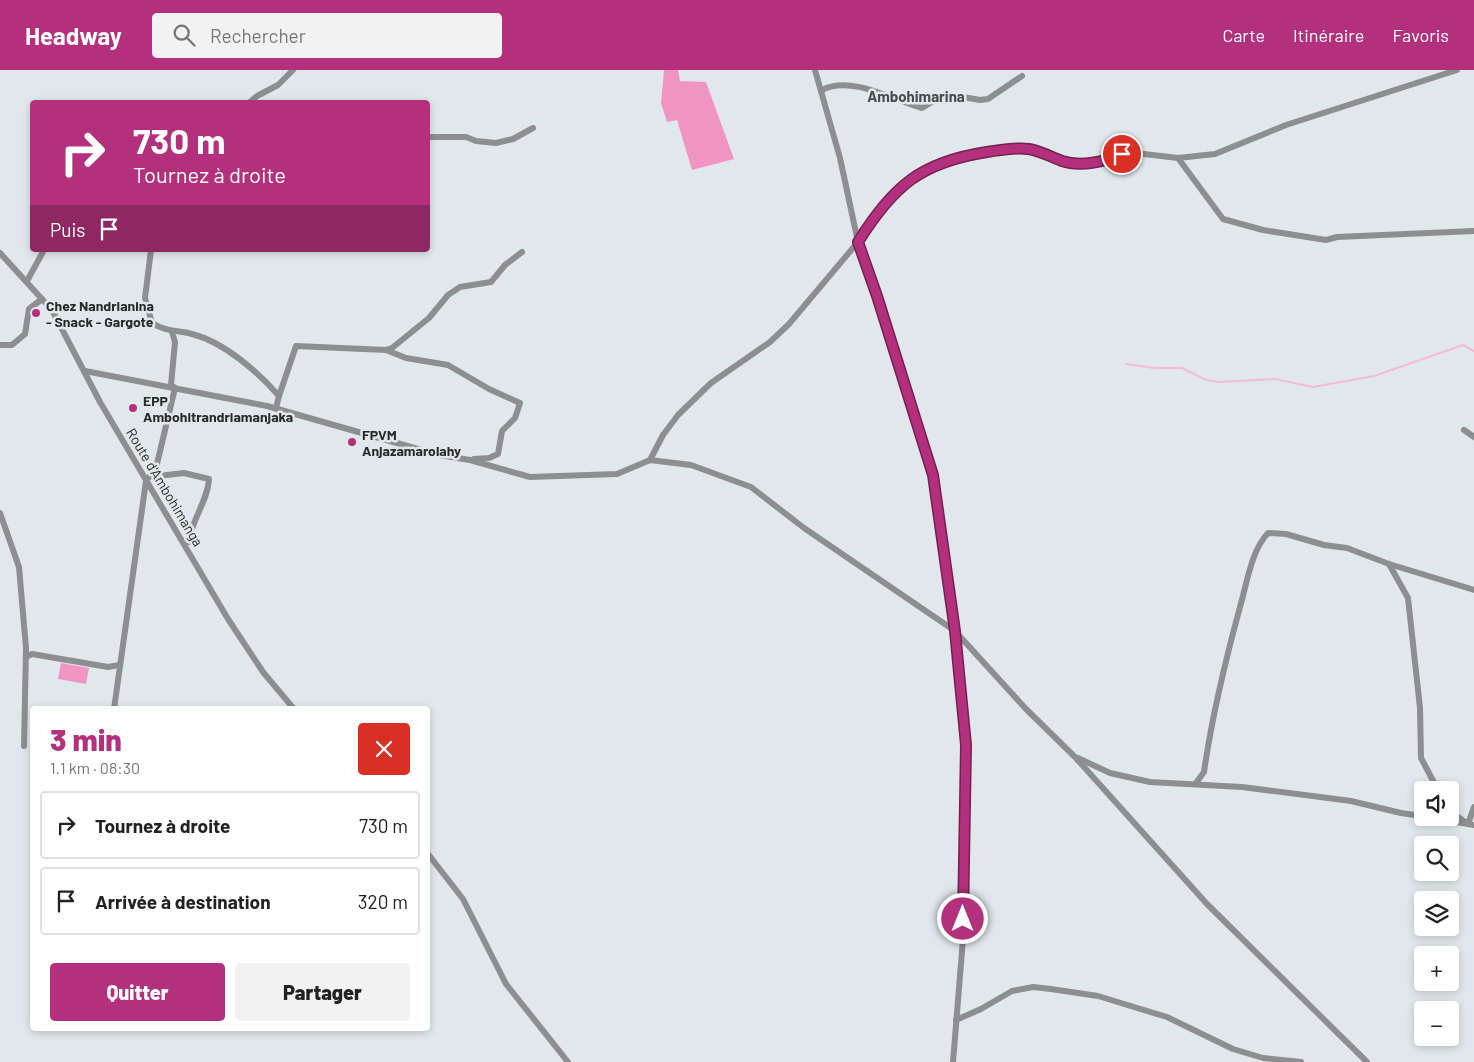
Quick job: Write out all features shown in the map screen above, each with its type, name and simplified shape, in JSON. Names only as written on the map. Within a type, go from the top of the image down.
[{"type":"street","points":[[252,100],[278,85],[293,70]]},
{"type":"street","points":[[815,70],[840,158],[858,242],[877,296],[933,475],[955,631],[966,745],[962,939],[953,1062]]},
{"type":"street","points":[[650,460],[663,435],[678,415],[711,382],[770,342],[789,324],[858,242],[880,209],[913,177],[926,169],[955,159],[1016,148],[1041,152],[1064,162],[1075,164],[1111,159],[1127,152],[1178,158],[1215,154],[1286,126],[1457,70]]},
{"type":"street","points":[[822,90],[831,85],[873,91],[922,108],[944,94],[980,100],[988,99],[1022,76]]},
{"type":"street","points":[[430,138],[466,137],[476,142],[496,143],[513,139],[532,128]]},
{"type":"street","points":[[1178,158],[1223,218],[1264,230],[1326,240],[1337,237],[1474,230]]},
{"type":"street","points":[[27,281],[43,252]]},
{"type":"street","points":[[151,252],[145,298],[152,323],[172,332],[192,333],[223,348],[250,365],[279,396]]},
{"type":"street","points":[[386,350],[399,343],[408,333],[429,318],[448,295],[460,287],[491,282],[505,265],[522,252]]},
{"type":"street","name":"Route d'Ambohimanga","points":[[0,253],[52,310],[85,371],[233,626],[263,672],[291,706]]},
{"type":"street","points":[[0,345],[12,345],[26,334],[30,309],[42,299]]},
{"type":"street","points":[[172,332],[175,342],[171,385],[175,388]]},
{"type":"street","points":[[276,408],[296,346],[386,350],[406,358],[448,365],[489,389],[520,403],[515,418],[502,431],[498,454],[489,458],[470,460]]},
{"type":"street","points":[[85,371],[276,408],[439,455],[470,460],[530,477],[551,478],[617,474],[650,460],[690,465],[751,488],[804,528],[955,631],[1026,709],[1075,757],[1207,904],[1367,1062]]},
{"type":"street","points":[[114,706],[148,479],[156,468],[175,388]]},
{"type":"street","points":[[1464,430],[1474,438]]},
{"type":"street","points":[[148,479],[184,472],[209,479],[190,530],[189,542]]},
{"type":"street","points":[[0,513],[19,568],[26,657],[24,746]]},
{"type":"street","points":[[1196,783],[1204,772],[1210,729],[1259,542],[1268,533],[1286,534],[1324,545],[1347,548],[1389,564],[1474,590]]},
{"type":"street","points":[[1389,564],[1408,598],[1420,708],[1422,758],[1434,781]]},
{"type":"street","points":[[26,657],[32,654],[108,667],[119,665]]},
{"type":"street","points":[[1075,757],[1110,773],[1150,782],[1196,783],[1351,801],[1414,815]]},
{"type":"street","points":[[1459,818],[1471,825],[1474,807]]},
{"type":"street","points":[[430,857],[463,899],[510,990],[568,1062]]},
{"type":"street","points":[[956,1020],[981,1010],[1012,991],[1033,987],[1051,989],[1098,996],[1167,1017],[1233,1049],[1263,1058],[1301,1062]]},
{"type":"shaded area","points":[[664,70],[678,70],[680,81],[706,82],[734,159],[692,170],[677,120],[667,122],[661,103]]},
{"type":"shaded area","points":[[61,663],[89,668],[86,684],[58,679]]},
{"type":"waterway","points":[[1126,364],[1154,368],[1182,368],[1204,379],[1217,382],[1275,379],[1313,387],[1374,376],[1463,345],[1474,351]]},
{"type":"place","name":"Chez Nandrianina - Snack - Gargote","points":[[36,313]]},
{"type":"place","name":"EPP Ambohitrandriamanjaka","points":[[133,408]]},
{"type":"place","name":"FPVM Anjazamarolahy","points":[[352,442]]},
{"type":"district","name":"Ambohimarina","points":[[916,96]]},
{"type":"route","points":[[963,919],[966,745],[955,631],[933,475],[877,296],[858,242],[868,225],[891,197],[913,177],[941,163],[976,154],[1016,148],[1041,152],[1064,162],[1075,164],[1111,159],[1122,154]]}]
